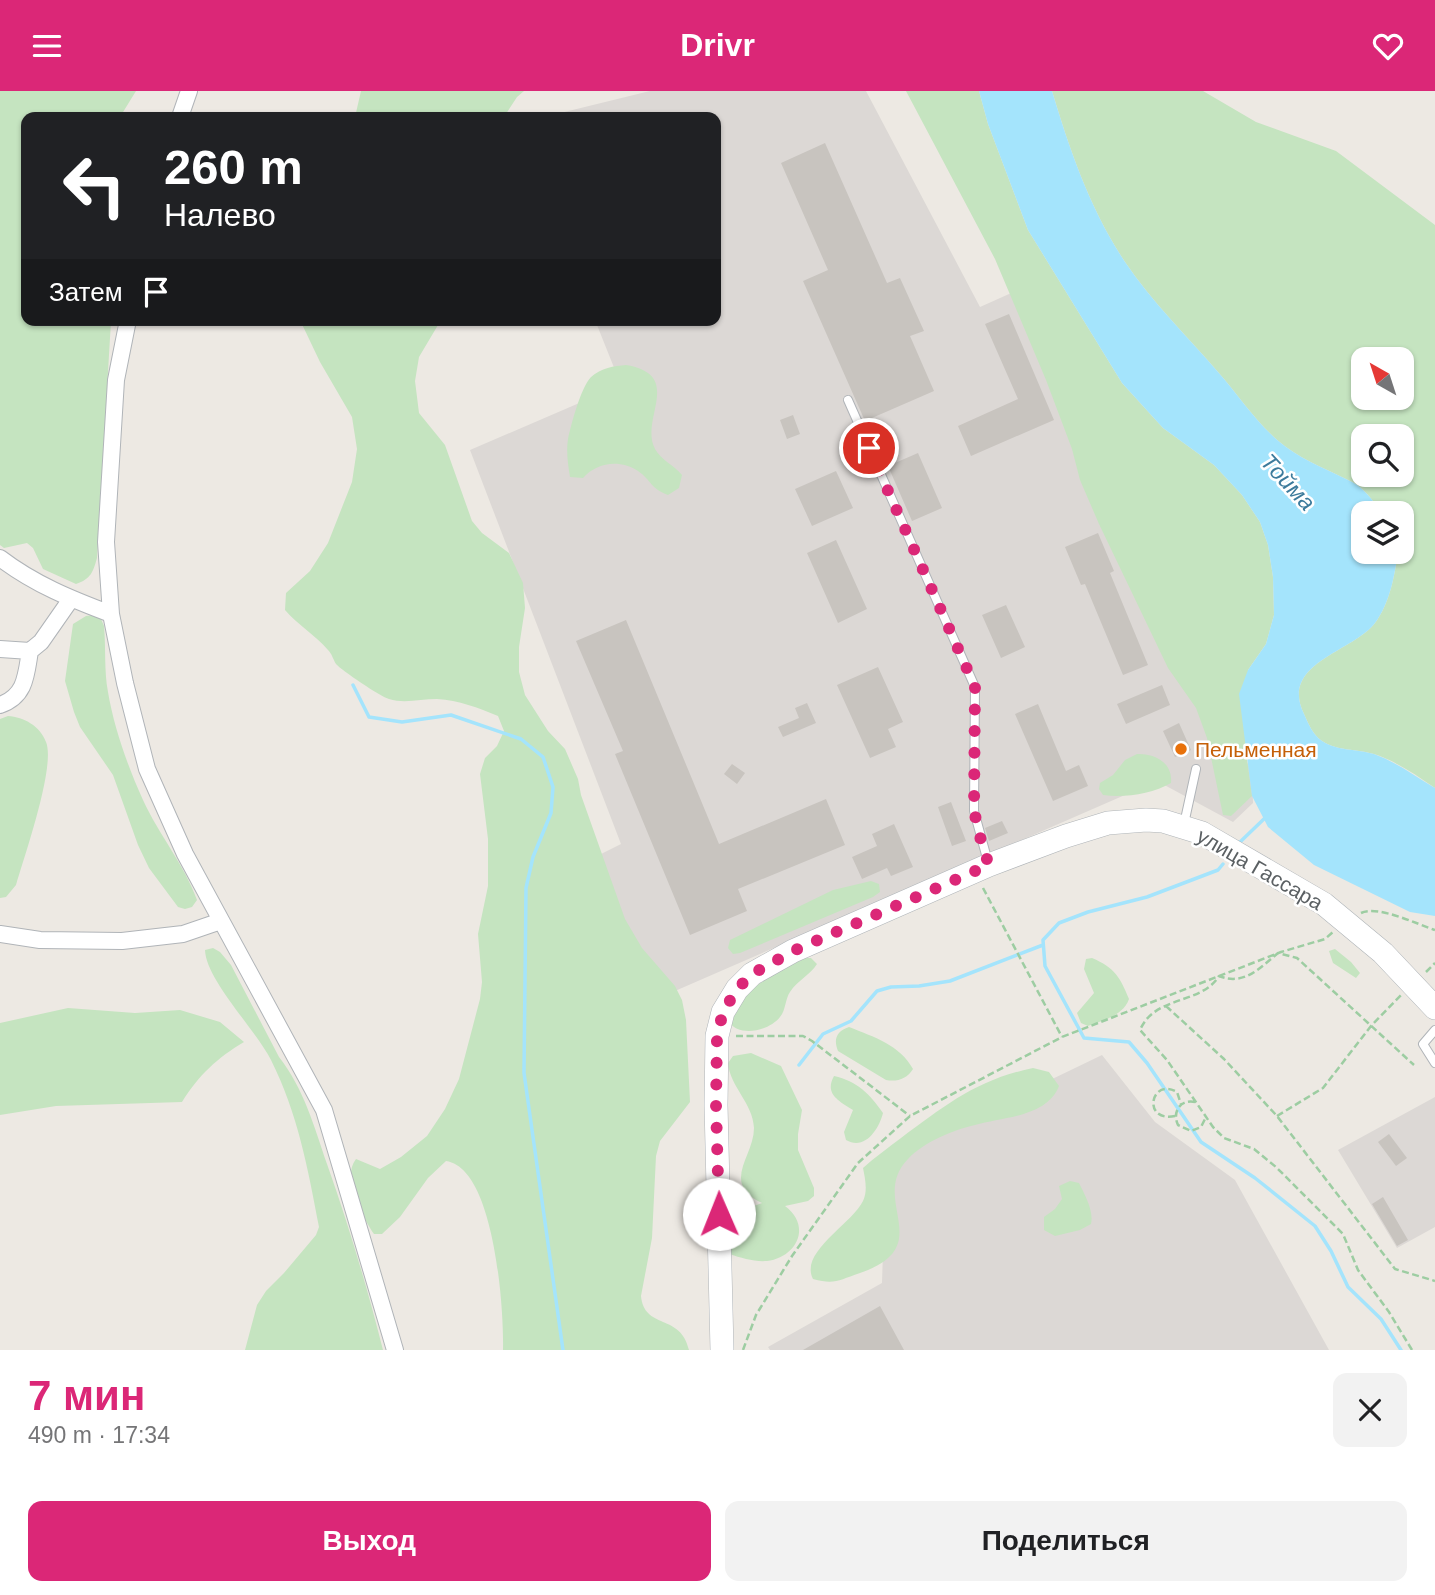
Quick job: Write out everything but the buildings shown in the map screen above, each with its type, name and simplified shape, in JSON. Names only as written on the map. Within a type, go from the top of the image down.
[{"type":"main road","name":"улица Гассара","points":[[722,1350],[717,1036],[723,1012],[729,1001],[752,974],[793,951],[982,868],[1108,823],[1146,820],[1183,826],[1202,834],[1313,898],[1337,923],[1383,953],[1435,1008]]},
{"type":"street","points":[[182,112],[189,91]]},
{"type":"street","points":[[127,326],[116,380],[107,529],[111,614],[147,769],[185,854],[324,1110],[395,1350]]},
{"type":"street","points":[[0,558],[18,572],[55,593],[111,614]]},
{"type":"street","points":[[0,705],[19,694],[25,684],[30,651],[41,642],[71,599]]},
{"type":"street","points":[[0,649],[30,651]]},
{"type":"street","points":[[0,934],[65,941],[122,941],[183,934],[221,921]]},
{"type":"lane","points":[[848,400],[975,687],[974,811],[982,845],[982,868]]},
{"type":"lane","points":[[1183,826],[1196,769]]},
{"type":"lane","points":[[1435,1030],[1423,1045],[1435,1063]]},
{"type":"path","points":[[982,868],[1014,947],[1062,1037]]},
{"type":"path","points":[[743,1350],[756,1315],[799,1246],[858,1163],[909,1116],[1071,1033],[1278,953],[1325,939],[1335,930],[1337,923],[1366,910],[1390,914],[1435,930]]},
{"type":"path","points":[[1219,976],[1232,981],[1244,978],[1278,953]]},
{"type":"path","points":[[1278,953],[1297,958],[1414,1065]]},
{"type":"path","points":[[1277,1116],[1323,1088],[1371,1026],[1435,964]]},
{"type":"path","points":[[1219,976],[1213,986],[1203,992],[1179,999],[1154,1013],[1143,1023],[1140,1030],[1167,1060],[1195,1102],[1224,1138],[1254,1149],[1276,1167],[1343,1234],[1358,1270],[1389,1312],[1412,1350]]},
{"type":"path","points":[[1166,1006],[1224,1059],[1277,1116],[1395,1269],[1435,1281]]},
{"type":"path","points":[[717,1036],[803,1036],[909,1116]]},
{"type":"path","points":[[1175,1116],[1159,1115],[1153,1107],[1154,1097],[1160,1090],[1168,1088],[1180,1095],[1181,1104],[1175,1116],[1178,1125],[1191,1131],[1201,1127],[1206,1117]]},
{"type":"path","points":[[1181,1104],[1195,1102]]},
{"type":"shaded area","points":[[650,91],[866,91],[980,307],[1025,287],[1252,773],[1253,803],[1233,822],[1157,781],[652,1001],[597,856],[621,844],[470,450],[621,385],[597,326],[721,326],[721,112],[564,112]]},
{"type":"shaded area","points":[[1102,1055],[1155,1122],[1235,1180],[1329,1350],[770,1350],[768,1347],[882,1283],[886,1159]]},
{"type":"shaded area","points":[[1435,1097],[1435,1227],[1397,1248],[1338,1150]]},
{"type":"green space","points":[[0,91],[136,91],[123,112],[21,112],[21,326],[111,326],[97,558],[91,574],[76,584],[43,569],[33,548],[27,543],[4,548],[0,545]]},
{"type":"green space","points":[[361,91],[524,91],[507,112],[356,112]]},
{"type":"green space","points":[[906,91],[979,91],[988,124],[1028,230],[1122,383],[1163,428],[1214,465],[1242,495],[1260,522],[1268,545],[1273,577],[1274,615],[1266,644],[1248,670],[1246,752],[1252,796],[1231,816],[1223,815],[1207,738],[1196,708],[1168,668],[1099,524],[1080,480],[1072,449],[1046,380],[995,259]]},
{"type":"green space","points":[[1052,91],[1203,91],[1256,122],[1336,151],[1435,225],[1435,788],[1382,757],[1334,747],[1322,741],[1309,725],[1299,697],[1301,682],[1310,670],[1365,633],[1375,623],[1391,588],[1396,564],[1414,564],[1414,501],[1373,501],[1359,487],[1414,487],[1414,424],[1351,424],[1351,482],[1286,447],[1258,421],[1135,277],[1101,221],[1074,157]]},
{"type":"green space","points":[[303,326],[437,326],[419,357],[415,381],[419,413],[445,445],[472,521],[482,533],[509,553],[523,583],[525,608],[519,647],[519,672],[525,695],[548,731],[565,749],[578,779],[581,795],[625,919],[642,948],[675,986],[682,1000],[686,1020],[690,1102],[660,1141],[656,1156],[652,1238],[641,1296],[649,1314],[679,1331],[689,1350],[503,1350],[501,1305],[493,1243],[486,1213],[476,1188],[463,1169],[446,1161],[428,1178],[400,1217],[382,1234],[374,1234],[355,1197],[351,1176],[356,1159],[380,1169],[401,1157],[427,1136],[445,1109],[459,1079],[482,982],[478,934],[488,886],[488,839],[480,774],[485,758],[497,746],[504,731],[498,716],[468,705],[437,699],[395,700],[378,694],[339,667],[323,645],[285,610],[286,593],[310,571],[328,543],[352,482],[357,449],[352,417]]},
{"type":"green space","points":[[626,365],[644,370],[653,378],[657,388],[652,425],[655,449],[682,475],[679,488],[668,495],[658,490],[638,471],[624,465],[609,464],[595,468],[583,478],[570,477],[568,439],[587,382],[599,371]]},
{"type":"green space","points":[[94,615],[101,619],[104,626],[107,684],[122,747],[149,813],[192,887],[197,900],[192,907],[178,907],[149,868],[113,775],[80,727],[74,712],[65,681],[73,624],[86,616]]},
{"type":"green space","points":[[8,716],[20,718],[36,727],[46,742],[48,754],[43,790],[16,885],[6,897],[0,898],[0,719]]},
{"type":"green space","points":[[1137,754],[1150,755],[1162,761],[1169,770],[1171,783],[1138,794],[1103,795],[1099,789],[1100,783],[1113,775],[1125,760]]},
{"type":"green space","points":[[871,881],[879,884],[880,892],[873,897],[740,953],[733,954],[728,948],[730,940],[833,890]]},
{"type":"green space","points":[[213,948],[231,965],[307,1108],[350,1233],[383,1350],[245,1350],[257,1305],[266,1291],[316,1235],[319,1227],[306,1163],[288,1101],[264,1048],[214,976],[205,950]]},
{"type":"green space","points":[[1335,949],[1360,973],[1356,978],[1333,963],[1329,951]]},
{"type":"green space","points":[[811,958],[817,964],[790,992],[782,1014],[775,1022],[762,1029],[746,1031],[739,1030],[728,1021],[747,992],[788,964]]},
{"type":"green space","points":[[1092,958],[1116,974],[1129,999],[1122,1010],[1088,1026],[1081,1023],[1077,1013],[1094,993],[1084,969],[1086,959]]},
{"type":"green space","points":[[68,1008],[135,1013],[180,1010],[220,1022],[244,1042],[209,1068],[182,1102],[56,1106],[0,1115],[0,1023]]},
{"type":"green space","points":[[849,1027],[894,1048],[913,1069],[901,1079],[886,1080],[838,1051],[837,1036]]},
{"type":"green space","points":[[751,1053],[781,1066],[802,1110],[798,1150],[814,1188],[814,1196],[808,1201],[785,1206],[798,1222],[797,1239],[786,1254],[767,1261],[729,1254],[727,1240],[729,1225],[736,1216],[762,1203],[743,1187],[742,1169],[753,1139],[753,1119],[733,1080],[728,1063],[733,1056]]},
{"type":"green space","points":[[1033,1068],[1049,1072],[1059,1086],[1045,1104],[1023,1114],[948,1133],[922,1147],[908,1159],[898,1175],[895,1190],[899,1236],[895,1250],[883,1262],[837,1281],[813,1279],[813,1259],[857,1210],[865,1197],[863,1168],[962,1095],[995,1079]]},
{"type":"green space","points":[[834,1076],[850,1081],[862,1089],[883,1113],[875,1131],[865,1141],[853,1143],[846,1140],[844,1132],[853,1110],[834,1096],[831,1082]]},
{"type":"green space","points":[[1070,1181],[1079,1183],[1084,1193],[1090,1208],[1091,1224],[1080,1230],[1055,1236],[1044,1230],[1044,1217],[1055,1209],[1062,1199],[1059,1186]]},
{"type":"water","name":"Тойма","points":[[979,91],[1052,91],[1091,200],[1125,262],[1147,291],[1276,439],[1302,457],[1351,482],[1351,487],[1359,487],[1373,501],[1351,501],[1351,564],[1396,564],[1388,597],[1375,623],[1365,633],[1310,670],[1301,682],[1299,697],[1309,725],[1322,741],[1334,747],[1382,757],[1435,788],[1435,916],[1410,912],[1314,865],[1268,827],[1252,796],[1239,694],[1248,670],[1266,644],[1274,615],[1273,577],[1268,545],[1260,522],[1242,495],[1214,465],[1163,428],[1122,383],[1028,230],[988,124]]},
{"type":"waterway","points":[[353,685],[369,717],[402,722],[451,715],[521,739],[543,757],[553,787],[551,813],[533,857],[526,888],[524,1073],[563,1350]]},
{"type":"waterway","points":[[1240,842],[1266,817]]},
{"type":"waterway","points":[[1223,864],[1218,870],[1147,897],[1088,912],[1059,923],[1043,940],[1045,966],[1084,1038],[1129,1042],[1147,1063],[1201,1142],[1255,1178],[1315,1226],[1331,1251],[1348,1287],[1381,1319],[1401,1350]]},
{"type":"waterway","points":[[799,1065],[823,1034],[851,1021],[877,991],[950,981],[1043,945]]},
{"type":"place","name":"Пельменная","points":[[1181,749]]},
{"type":"route","points":[[719,1214],[717,1036],[723,1012],[737,989],[752,974],[793,951],[989,865],[974,811],[975,687],[869,448]]}]
